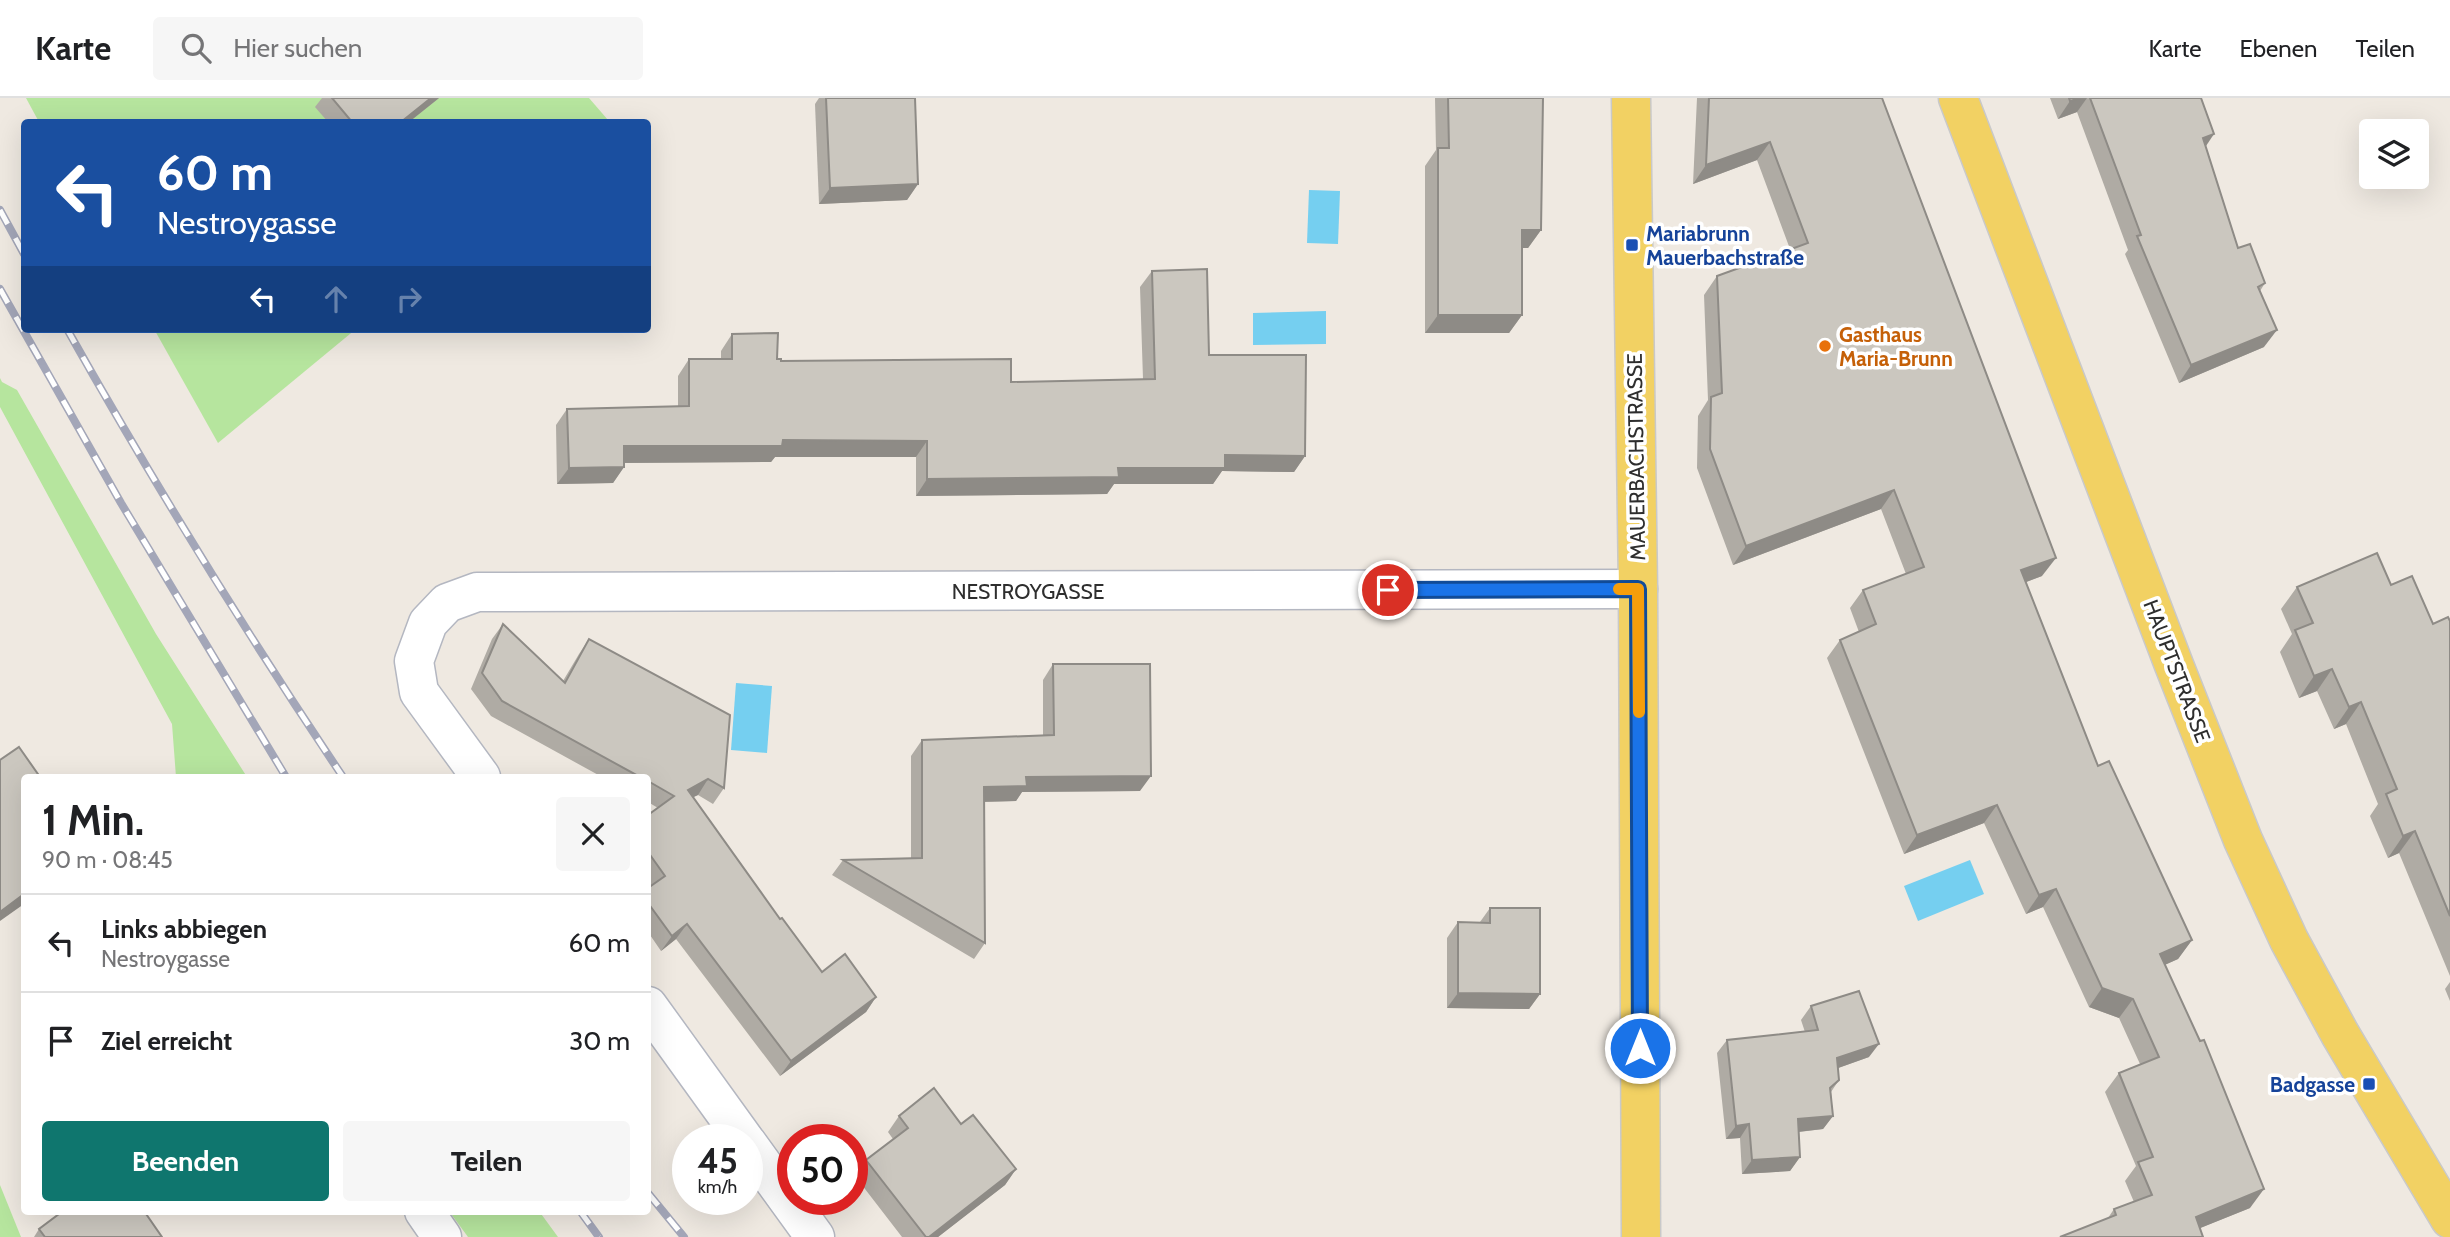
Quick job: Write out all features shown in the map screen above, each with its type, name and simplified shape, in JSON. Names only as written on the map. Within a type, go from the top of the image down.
[{"type":"main road","name":"MAUERBACHSTRASSE","points":[[1631,98],[1638,589],[1641,1237]]},
{"type":"main road","name":"HAUPTSTRASSE","points":[[1958,98],[2243,840],[2289,940],[2327,1010],[2450,1219]]},
{"type":"street","name":"NESTROYGASSE","points":[[479,774],[419,692],[414,661],[428,623],[447,603],[477,592],[1638,589]]},
{"type":"street","points":[[651,1010],[734,1124]]},
{"type":"street","points":[[763,1164],[816,1237]]},
{"type":"street","points":[[427,1215],[442,1237]]},
{"type":"green space","points":[[26,98],[589,98],[607,119],[37,119]]},
{"type":"green space","points":[[156,333],[351,333],[218,443]]},
{"type":"green space","points":[[0,378],[2,382],[17,390],[156,634],[245,774],[176,774],[172,724],[0,407]]},
{"type":"green space","points":[[0,1185],[21,1237],[0,1237]]},
{"type":"green space","points":[[452,1215],[542,1215],[558,1237],[468,1237]]},
{"type":"water","points":[[1309,190],[1340,191],[1338,244],[1307,243]]},
{"type":"water","points":[[1326,311],[1326,344],[1253,345],[1253,313]]},
{"type":"water","points":[[736,683],[772,686],[767,753],[731,750]]},
{"type":"water","points":[[1970,860],[1984,894],[1918,921],[1904,886]]},
{"type":"building","points":[[332,98],[431,98],[405,119],[350,119]]},
{"type":"building","points":[[826,98],[915,98],[918,184],[830,188]]},
{"type":"building","points":[[1448,98],[1543,98],[1541,230],[1522,230],[1522,315],[1438,315],[1438,148],[1449,148]]},
{"type":"building","points":[[1709,98],[1882,98],[2056,558],[2021,570],[2098,766],[2109,761],[2192,940],[2160,954],[2200,1041],[2204,1040],[2264,1189],[2196,1217],[2203,1237],[2060,1237],[2116,1215],[2114,1209],[2152,1195],[2138,1162],[2153,1157],[2119,1073],[2159,1057],[2133,999],[2102,988],[2056,889],[2039,895],[1997,805],[1917,835],[1840,640],[1876,624],[1863,590],[1924,567],[1894,490],[1746,546],[1710,449],[1711,397],[1722,393],[1717,276],[1808,243],[1770,142],[1706,165]]},
{"type":"building","points":[[2090,98],[2201,98],[2214,134],[2203,138],[2238,248],[2250,244],[2265,283],[2258,287],[2277,330],[2191,365],[2137,236],[2141,235]]},
{"type":"building","points":[[1207,269],[1209,355],[1306,355],[1305,456],[1225,455],[1225,468],[1118,468],[1119,477],[927,479],[927,441],[783,440],[782,446],[624,446],[624,467],[569,468],[567,409],[689,406],[689,359],[732,359],[732,334],[778,333],[777,359],[781,361],[1011,359],[1011,382],[1155,379],[1152,271]]},
{"type":"building","points":[[2377,553],[2391,585],[2412,576],[2433,624],[2448,617],[2450,621],[2450,916],[2415,831],[2403,836],[2386,794],[2397,789],[2361,702],[2349,707],[2332,669],[2314,676],[2295,630],[2313,623],[2297,587]]},
{"type":"building","points":[[503,624],[565,683],[589,639],[730,715],[724,788],[708,779],[688,790],[780,919],[782,918],[822,972],[845,954],[876,997],[791,1061],[687,924],[672,936],[651,907],[651,886],[665,876],[651,856],[651,813],[674,796],[651,783],[651,774],[635,774],[502,701],[482,673]]},
{"type":"building","points":[[1053,664],[1150,664],[1151,776],[1026,777],[1027,786],[984,787],[985,943],[843,860],[922,858],[922,740],[1054,735]]},
{"type":"building","points":[[19,747],[38,774],[21,774],[21,896],[0,912],[0,760]]},
{"type":"building","points":[[1490,908],[1540,908],[1540,994],[1458,993],[1458,922],[1490,923]]},
{"type":"building","points":[[1859,991],[1879,1044],[1837,1058],[1839,1080],[1830,1088],[1833,1116],[1798,1119],[1800,1157],[1752,1160],[1749,1124],[1736,1126],[1727,1040],[1818,1030],[1811,1006]]},
{"type":"building","points":[[934,1088],[961,1124],[973,1115],[1016,1169],[926,1237],[868,1163],[868,1158],[908,1128],[899,1116]]},
{"type":"building","points":[[58,1215],[147,1215],[162,1237],[45,1237],[39,1229]]},
{"type":"railway","points":[[0,210],[21,248]]},
{"type":"railway","points":[[0,289],[21,326]]},
{"type":"railway","points":[[25,333],[121,503],[284,774]]},
{"type":"railway","points":[[69,333],[200,556],[341,774]]},
{"type":"railway","points":[[651,1197],[684,1237]]},
{"type":"railway","points":[[583,1215],[599,1237]]},
{"type":"slow traffic","points":[[1619,589],[1638,589],[1639,712]]},
{"type":"place","name":"Mariabrunn Mauerbachstraße","points":[[1632,245]]},
{"type":"place","name":"Gasthaus Maria-Brunn","points":[[1825,346]]},
{"type":"place","name":"Badgasse","points":[[2369,1084]]},
{"type":"route","points":[[1388,590],[1638,589],[1640,1048]]}]
